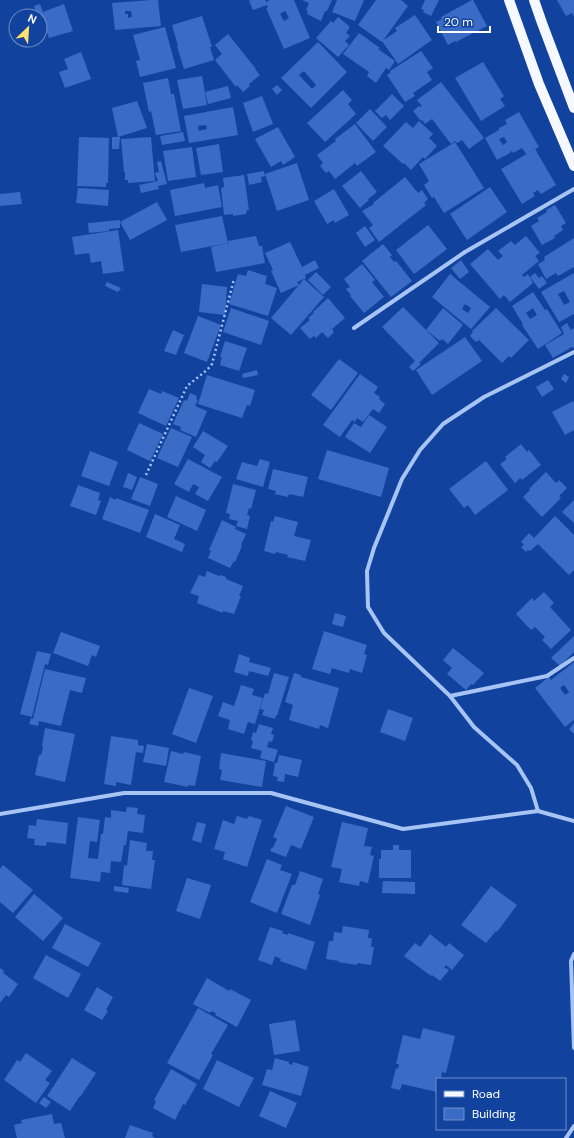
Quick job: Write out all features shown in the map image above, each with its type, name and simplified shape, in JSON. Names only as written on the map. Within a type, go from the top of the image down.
[{"type":"main road","points":[[509,0],[539,84],[574,166]]},
{"type":"main road","points":[[534,0],[574,108]]},
{"type":"street","points":[[354,328],[466,252],[574,188]]},
{"type":"street","points":[[538,811],[531,788],[516,765],[474,727],[450,696],[384,633],[368,607],[367,571],[374,548],[402,479],[420,450],[443,424],[484,397],[574,352]]},
{"type":"street","points":[[450,696],[547,676],[574,658]]},
{"type":"street","points":[[0,814],[124,793],[271,793],[402,829],[538,811],[574,822]]},
{"type":"street","points":[[574,954],[571,961],[574,1048]]},
{"type":"street","points":[[566,1138],[574,1126]]},
{"type":"path","points":[[146,475],[187,386],[207,370],[212,364],[234,279]]},
{"type":"building","points":[[158,0],[161,26],[115,30],[112,3]],"holes":[[[125,11],[131,11],[132,17],[128,18],[128,14],[125,14]]]},
{"type":"building","points":[[265,0],[266,2],[270,0],[294,0],[310,38],[284,49],[266,8],[268,8],[267,5],[253,10],[249,1]],"holes":[[[285,11],[289,18],[284,21],[280,14]]]},
{"type":"building","points":[[302,0],[332,0],[321,21],[307,14],[308,11],[306,10],[309,3]]},
{"type":"building","points":[[337,0],[364,0],[355,21],[332,12]]},
{"type":"building","points":[[376,0],[401,0],[408,6],[382,42],[358,25]]},
{"type":"building","points":[[425,0],[439,0],[431,16],[423,12],[424,10],[421,9]]},
{"type":"building","points":[[472,0],[487,26],[448,45],[436,22],[442,19],[441,17]]},
{"type":"building","points":[[557,0],[574,0],[574,17],[572,13],[566,16]]},
{"type":"building","points":[[40,4],[42,8],[35,8],[34,6]]},
{"type":"building","points":[[64,4],[73,31],[49,38],[48,10]]},
{"type":"building","points":[[415,15],[432,40],[398,64],[382,41],[397,31],[395,28]]},
{"type":"building","points":[[202,16],[212,47],[210,47],[214,60],[184,69],[172,25]]},
{"type":"building","points":[[338,17],[350,27],[346,33],[350,36],[345,41],[349,45],[338,57],[316,38],[331,21],[333,23]]},
{"type":"building","points":[[165,27],[176,68],[140,77],[136,61],[140,60],[133,35]]},
{"type":"building","points":[[359,33],[395,61],[389,70],[386,68],[376,83],[367,76],[369,72],[343,54]]},
{"type":"building","points":[[228,34],[260,75],[249,84],[250,86],[243,92],[237,85],[236,87],[215,60],[222,54],[215,45]]},
{"type":"building","points":[[318,42],[347,72],[311,108],[281,78]],"holes":[[[304,71],[316,85],[312,89],[299,75]]]},
{"type":"building","points":[[421,51],[433,68],[427,72],[432,80],[413,93],[415,96],[405,102],[387,75],[391,72],[390,71]]},
{"type":"building","points":[[81,52],[91,79],[65,88],[59,72],[68,69],[64,59]]},
{"type":"building","points":[[483,62],[504,96],[500,99],[505,106],[481,121],[455,78]]},
{"type":"building","points":[[202,76],[207,105],[183,109],[177,80]]},
{"type":"building","points":[[168,78],[171,94],[174,94],[181,131],[156,135],[151,111],[149,112],[143,83]]},
{"type":"building","points":[[441,82],[484,138],[469,149],[462,140],[457,143],[455,141],[451,144],[432,119],[425,124],[413,111],[419,106],[422,106],[417,100]]},
{"type":"building","points":[[277,85],[282,90],[277,95],[272,89]]},
{"type":"building","points":[[228,86],[231,98],[208,104],[205,92]]},
{"type":"building","points":[[343,90],[352,100],[348,104],[356,114],[325,142],[307,123]]},
{"type":"building","points":[[392,94],[404,106],[390,120],[386,115],[382,118],[375,111]]},
{"type":"building","points":[[262,96],[273,124],[253,132],[243,103]]},
{"type":"building","points":[[137,101],[147,128],[118,137],[112,108]]},
{"type":"building","points":[[233,107],[238,135],[189,143],[184,116]],"holes":[[[206,125],[207,129],[199,131],[198,126]]]},
{"type":"building","points":[[370,109],[387,127],[373,141],[356,123]]},
{"type":"building","points":[[519,112],[539,147],[526,154],[522,148],[513,153],[512,151],[497,160],[485,138],[507,124],[505,120]],"holes":[[[504,137],[507,142],[503,145],[499,139]]]},
{"type":"building","points":[[419,121],[433,134],[429,138],[437,146],[425,159],[423,157],[411,170],[383,146],[406,122],[413,128]]},
{"type":"building","points":[[355,124],[376,152],[357,166],[355,163],[335,179],[329,171],[326,173],[320,166],[323,163],[317,155]]},
{"type":"building","points":[[278,127],[295,157],[283,165],[281,161],[271,167],[255,139]]},
{"type":"building","points":[[183,132],[185,141],[162,145],[160,136]]},
{"type":"building","points":[[79,137],[109,138],[108,183],[106,183],[106,187],[77,186]]},
{"type":"building","points":[[112,137],[120,137],[119,149],[112,149]]},
{"type":"building","points":[[151,137],[155,181],[128,183],[128,180],[125,180],[121,139]]},
{"type":"building","points":[[455,142],[484,188],[444,213],[424,185],[429,181],[419,164]]},
{"type":"building","points":[[219,144],[223,172],[201,175],[196,148]]},
{"type":"building","points":[[192,147],[196,177],[168,181],[163,151]]},
{"type":"building","points":[[535,149],[556,185],[541,194],[538,190],[533,193],[535,196],[522,204],[501,169]]},
{"type":"building","points":[[161,161],[167,184],[158,186],[159,189],[141,193],[139,185],[158,181],[155,173],[159,172],[157,162]]},
{"type":"building","points":[[297,163],[309,200],[277,211],[265,174]]},
{"type":"building","points":[[264,171],[265,176],[261,177],[262,182],[249,185],[247,174]]},
{"type":"building","points":[[361,171],[377,192],[360,208],[342,186]]},
{"type":"building","points":[[244,175],[249,210],[247,210],[246,214],[233,216],[233,214],[224,215],[221,188],[224,187],[223,178]]},
{"type":"building","points":[[405,177],[418,193],[422,190],[428,199],[424,203],[426,205],[379,242],[369,228],[373,225],[362,211],[374,204],[373,203]]},
{"type":"building","points":[[204,183],[205,188],[218,185],[222,207],[175,216],[170,190]]},
{"type":"building","points":[[490,187],[507,212],[467,240],[450,214]]},
{"type":"building","points":[[78,188],[109,190],[108,206],[76,203]]},
{"type":"building","points":[[334,189],[349,215],[335,223],[334,220],[327,224],[314,201]]},
{"type":"building","points":[[20,192],[22,204],[0,206],[0,194]]},
{"type":"building","points":[[157,202],[167,220],[130,240],[120,222]]},
{"type":"building","points":[[555,205],[566,223],[561,226],[563,230],[554,236],[555,238],[542,245],[531,226],[539,221],[537,218],[547,212],[546,210]]},
{"type":"building","points":[[222,216],[228,243],[181,252],[175,225]]},
{"type":"building","points":[[120,220],[120,228],[109,229],[109,231],[89,233],[88,223]]},
{"type":"building","points":[[428,225],[447,249],[414,274],[396,250]]},
{"type":"building","points":[[365,226],[375,240],[365,247],[356,233]]},
{"type":"building","points":[[118,230],[124,271],[103,274],[101,261],[91,263],[89,253],[75,255],[72,237]]},
{"type":"building","points":[[256,236],[259,246],[262,246],[265,263],[216,272],[211,247],[228,243],[229,246],[228,241]]},
{"type":"building","points":[[526,236],[540,253],[535,256],[539,261],[522,275],[524,277],[528,274],[533,283],[510,302],[504,295],[500,299],[470,264],[488,249],[498,260],[503,256],[498,251],[511,241],[515,245]]},
{"type":"building","points":[[574,238],[574,267],[558,276],[556,273],[546,279],[538,264],[545,260],[544,257]]},
{"type":"building","points":[[290,242],[302,267],[315,260],[319,268],[305,275],[306,278],[297,282],[299,285],[281,293],[265,253]]},
{"type":"building","points":[[383,244],[392,255],[390,257],[394,262],[396,261],[412,281],[391,297],[362,261]]},
{"type":"building","points":[[461,260],[469,272],[460,279],[451,268]]},
{"type":"building","points":[[362,264],[375,280],[372,282],[384,297],[364,313],[350,296],[351,295],[346,289],[350,287],[344,279]]},
{"type":"building","points":[[248,270],[267,276],[265,284],[277,288],[268,316],[229,304],[238,274],[246,276]]},
{"type":"building","points":[[316,272],[331,287],[323,295],[308,280]]},
{"type":"building","points":[[535,273],[539,278],[542,276],[547,283],[539,289],[530,277]]},
{"type":"building","points":[[574,273],[574,314],[559,322],[541,292]],"holes":[[[564,291],[570,302],[564,305],[558,294]]]},
{"type":"building","points":[[450,274],[490,307],[471,329],[432,297]],"holes":[[[465,304],[471,308],[468,313],[462,309]]]},
{"type":"building","points":[[304,279],[324,297],[291,335],[271,318]]},
{"type":"building","points":[[107,282],[121,288],[118,292],[105,286]]},
{"type":"building","points":[[202,284],[227,287],[225,315],[199,312]]},
{"type":"building","points":[[533,292],[545,310],[547,309],[562,333],[538,349],[522,325],[523,324],[512,306]],"holes":[[[533,308],[537,315],[530,319],[526,313]]]},
{"type":"building","points":[[328,298],[345,318],[332,329],[334,332],[328,338],[322,332],[316,338],[314,336],[310,339],[300,328],[310,320],[308,318]]},
{"type":"building","points":[[403,307],[439,343],[413,371],[409,367],[415,361],[382,327]]},
{"type":"building","points":[[231,308],[269,321],[261,345],[223,332]]},
{"type":"building","points":[[443,308],[463,325],[448,344],[442,339],[440,341],[426,330]]},
{"type":"building","points":[[496,308],[529,340],[511,358],[509,356],[502,363],[479,340],[476,342],[470,336],[473,332],[472,331]]},
{"type":"building","points":[[198,316],[221,325],[207,362],[184,353]]},
{"type":"building","points":[[567,323],[571,330],[574,328],[574,347],[553,358],[545,345],[564,334],[561,327]]},
{"type":"building","points":[[173,330],[184,335],[176,355],[164,351]]},
{"type":"building","points":[[465,337],[482,361],[432,395],[416,370]]},
{"type":"building","points":[[225,341],[247,348],[239,371],[220,365],[222,357],[220,357]]},
{"type":"building","points":[[339,359],[358,373],[331,410],[311,395]]},
{"type":"building","points":[[257,370],[258,375],[243,378],[242,374]]},
{"type":"building","points":[[360,374],[378,387],[374,393],[380,397],[379,399],[385,404],[379,413],[373,409],[363,422],[357,418],[355,422],[352,420],[340,437],[323,425]]},
{"type":"building","points":[[564,374],[569,377],[566,383],[561,379]]},
{"type":"building","points":[[207,375],[255,390],[250,406],[247,405],[242,418],[198,404]]},
{"type":"building","points":[[548,380],[554,389],[542,397],[536,387]]},
{"type":"building","points":[[149,389],[161,394],[162,391],[179,398],[166,426],[138,413]]},
{"type":"building","points":[[190,393],[197,396],[196,399],[198,400],[195,406],[207,411],[196,437],[180,430],[181,427],[173,424],[184,400],[187,401]]},
{"type":"building","points":[[573,401],[574,430],[565,435],[552,412]]},
{"type":"building","points":[[369,415],[387,427],[370,453],[345,437],[354,423],[361,427]]},
{"type":"building","points":[[139,423],[163,434],[150,461],[127,450]]},
{"type":"building","points":[[171,428],[192,437],[178,467],[157,458]]},
{"type":"building","points":[[203,431],[228,446],[217,462],[215,461],[210,468],[201,462],[205,455],[193,447]]},
{"type":"building","points":[[521,444],[527,452],[529,450],[541,465],[522,480],[520,478],[515,483],[500,464],[507,459],[505,457]]},
{"type":"building","points":[[327,450],[389,468],[381,497],[318,479]]},
{"type":"building","points":[[90,451],[118,462],[109,486],[81,476]]},
{"type":"building","points":[[188,459],[222,477],[208,501],[195,494],[199,487],[193,484],[189,492],[174,484]]},
{"type":"building","points":[[260,459],[270,462],[263,487],[236,479],[242,462],[257,466]]},
{"type":"building","points":[[486,461],[508,490],[475,515],[468,505],[464,508],[449,489]]},
{"type":"building","points":[[273,469],[308,477],[303,497],[289,494],[288,497],[275,494],[276,491],[268,489]]},
{"type":"building","points":[[546,472],[556,483],[559,480],[567,488],[559,496],[561,498],[542,517],[523,497]]},
{"type":"building","points":[[128,473],[137,477],[132,490],[123,487]]},
{"type":"building","points":[[140,477],[158,484],[150,506],[131,499]]},
{"type":"building","points":[[233,484],[256,490],[251,509],[249,508],[247,515],[250,516],[247,529],[236,526],[238,521],[229,519],[230,514],[226,513]]},
{"type":"building","points":[[78,485],[100,493],[98,500],[101,501],[96,515],[70,506]]},
{"type":"building","points":[[176,496],[206,510],[197,531],[167,517]]},
{"type":"building","points":[[110,497],[149,510],[140,533],[102,519]]},
{"type":"building","points":[[574,500],[574,523],[562,512]]},
{"type":"building","points":[[155,514],[180,525],[174,539],[185,544],[182,552],[146,537]]},
{"type":"building","points":[[275,516],[298,522],[294,536],[311,540],[305,561],[287,557],[288,555],[276,552],[275,554],[264,551],[271,521],[273,522]]},
{"type":"building","points":[[555,516],[574,535],[574,570],[569,575],[538,544],[530,551],[528,550],[526,552],[521,547],[524,545],[521,542],[529,533],[534,538]]},
{"type":"building","points":[[222,520],[236,527],[235,529],[246,534],[235,562],[234,561],[230,568],[208,558],[211,551],[209,550]]},
{"type":"building","points":[[207,571],[226,577],[226,579],[243,586],[234,614],[223,611],[223,613],[197,603],[199,596],[190,593],[199,575],[205,577]]},
{"type":"building","points":[[544,592],[554,603],[550,607],[571,630],[551,649],[542,640],[545,637],[535,627],[531,630],[516,614],[532,598],[534,601]]},
{"type":"building","points":[[335,613],[346,616],[343,627],[332,624]]},
{"type":"building","points":[[324,631],[367,645],[364,654],[367,655],[362,673],[350,669],[349,673],[332,668],[330,674],[312,669]]},
{"type":"building","points":[[61,632],[100,646],[96,657],[92,655],[88,666],[53,653]]},
{"type":"building","points":[[574,636],[574,652],[560,666],[551,658]]},
{"type":"building","points":[[453,648],[484,673],[466,690],[447,674],[452,668],[443,660]]},
{"type":"building","points":[[37,651],[51,654],[48,665],[45,664],[32,717],[20,714]]},
{"type":"building","points":[[239,654],[250,658],[249,662],[271,668],[268,676],[249,671],[248,676],[234,672]]},
{"type":"building","points":[[574,662],[574,720],[565,727],[535,688],[549,677],[551,680]],"holes":[[[564,685],[569,692],[565,695],[560,688]]]},
{"type":"building","points":[[45,669],[86,678],[82,693],[70,690],[61,726],[39,721],[38,726],[29,724],[31,718],[33,719]]},
{"type":"building","points":[[274,673],[289,677],[275,719],[262,715],[264,710],[260,709],[265,693],[268,694]]},
{"type":"building","points":[[294,673],[301,675],[301,677],[339,688],[328,728],[320,725],[319,729],[289,720],[293,705],[285,702]]},
{"type":"building","points":[[241,685],[254,689],[252,695],[263,698],[255,724],[248,722],[244,734],[228,729],[230,720],[218,716],[223,702],[234,706]]},
{"type":"building","points":[[189,688],[213,696],[196,743],[172,734]]},
{"type":"building","points":[[388,709],[413,718],[405,741],[380,732]]},
{"type":"building","points":[[574,723],[574,734],[569,729]]},
{"type":"building","points":[[259,724],[273,728],[271,734],[274,735],[272,742],[269,741],[267,747],[278,750],[274,762],[260,758],[262,751],[251,748],[253,732],[256,733]]},
{"type":"building","points":[[45,728],[75,734],[65,782],[35,775],[39,755],[41,755],[43,747]]},
{"type":"building","points":[[111,736],[138,740],[138,745],[144,746],[143,753],[136,752],[131,785],[116,782],[116,786],[104,784]]},
{"type":"building","points":[[147,744],[169,748],[166,766],[143,762]]},
{"type":"building","points":[[171,751],[201,756],[195,786],[188,785],[188,787],[164,782]]},
{"type":"building","points":[[221,753],[266,761],[262,787],[220,780],[222,770],[219,769]]},
{"type":"building","points":[[279,755],[302,760],[298,777],[285,774],[284,782],[277,781],[278,777],[273,776],[275,763],[277,763]]},
{"type":"building","points":[[286,806],[314,817],[301,849],[291,845],[286,857],[270,851],[277,839],[273,837]]},
{"type":"building","points":[[127,807],[138,808],[137,814],[145,815],[143,833],[128,831],[121,862],[111,861],[110,873],[101,872],[100,882],[70,878],[78,817],[100,820],[97,842],[90,841],[88,858],[98,859],[105,817],[111,818],[111,810],[126,812]]},
{"type":"building","points":[[237,816],[247,819],[249,816],[262,820],[247,867],[223,859],[225,852],[214,849],[223,820],[234,824]]},
{"type":"building","points":[[37,819],[68,823],[66,844],[47,842],[46,846],[34,845],[35,839],[27,838],[29,825],[36,826]]},
{"type":"building","points":[[197,822],[206,824],[201,843],[192,840]]},
{"type":"building","points":[[342,822],[368,828],[364,846],[372,847],[370,855],[374,856],[368,883],[360,881],[359,886],[339,882],[342,869],[331,867]]},
{"type":"building","points":[[130,840],[147,843],[146,851],[153,851],[152,860],[155,860],[151,889],[122,885],[124,865],[127,866]]},
{"type":"building","points":[[393,845],[399,845],[399,850],[411,850],[411,878],[379,878],[379,859],[381,859],[381,850],[393,850]]},
{"type":"building","points":[[267,859],[282,865],[280,870],[292,874],[277,913],[250,902]]},
{"type":"building","points":[[3,865],[33,890],[13,913],[0,902],[0,869]]},
{"type":"building","points":[[300,871],[323,879],[318,894],[320,895],[310,925],[281,914],[292,885],[295,885]]},
{"type":"building","points":[[187,878],[211,885],[200,919],[176,911]]},
{"type":"building","points":[[383,881],[415,882],[415,894],[382,893]]},
{"type":"building","points":[[114,886],[129,888],[128,893],[114,891]]},
{"type":"building","points":[[491,886],[517,905],[497,932],[496,931],[486,943],[461,925]]},
{"type":"building","points":[[34,894],[63,918],[43,941],[15,917]]},
{"type":"building","points":[[65,924],[101,943],[88,967],[52,948]]},
{"type":"building","points":[[343,926],[369,930],[368,938],[372,938],[371,947],[374,947],[371,965],[357,963],[357,965],[326,959],[329,941],[333,941],[334,932],[342,933]]},
{"type":"building","points":[[270,927],[283,931],[282,933],[288,935],[288,933],[315,942],[306,970],[280,961],[281,959],[275,956],[272,965],[258,960]]},
{"type":"building","points":[[430,934],[446,947],[449,943],[464,955],[452,970],[446,965],[444,967],[449,970],[440,981],[404,956],[415,943],[420,947]]},
{"type":"building","points":[[46,955],[81,974],[68,998],[33,978]]},
{"type":"building","points":[[0,968],[4,971],[3,973],[18,984],[9,997],[6,995],[0,1003]]},
{"type":"building","points":[[207,978],[229,991],[230,989],[251,1000],[237,1027],[215,1015],[216,1013],[211,1011],[210,1013],[193,1004]]},
{"type":"building","points":[[97,987],[113,997],[106,1010],[108,1011],[102,1020],[84,1010]]},
{"type":"building","points":[[198,1008],[228,1025],[211,1054],[213,1055],[199,1080],[167,1063]]},
{"type":"building","points":[[295,1020],[300,1051],[274,1055],[269,1024]]},
{"type":"building","points":[[423,1028],[455,1036],[446,1073],[442,1072],[441,1078],[436,1078],[436,1092],[402,1084],[400,1090],[391,1088],[396,1068],[398,1069],[399,1064],[396,1064],[403,1035],[420,1039]]},
{"type":"building","points":[[26,1053],[52,1071],[45,1080],[50,1083],[36,1103],[4,1080],[17,1060],[20,1062]]},
{"type":"building","points":[[72,1058],[96,1073],[70,1111],[47,1096]]},
{"type":"building","points":[[275,1058],[289,1062],[289,1064],[292,1065],[293,1062],[309,1067],[301,1096],[262,1085],[267,1069],[272,1070]]},
{"type":"building","points":[[217,1060],[254,1078],[239,1107],[203,1089]]},
{"type":"building","points":[[171,1069],[197,1084],[185,1105],[183,1104],[175,1120],[153,1108],[156,1101],[154,1100]]},
{"type":"building","points":[[270,1091],[297,1103],[286,1128],[259,1116]]},
{"type":"building","points":[[44,1097],[51,1102],[46,1108],[39,1103]]},
{"type":"building","points":[[52,1114],[54,1124],[61,1123],[65,1138],[17,1138],[14,1125],[22,1123],[21,1120]]},
{"type":"building","points":[[130,1125],[153,1133],[152,1136],[155,1138],[125,1138]]}]
